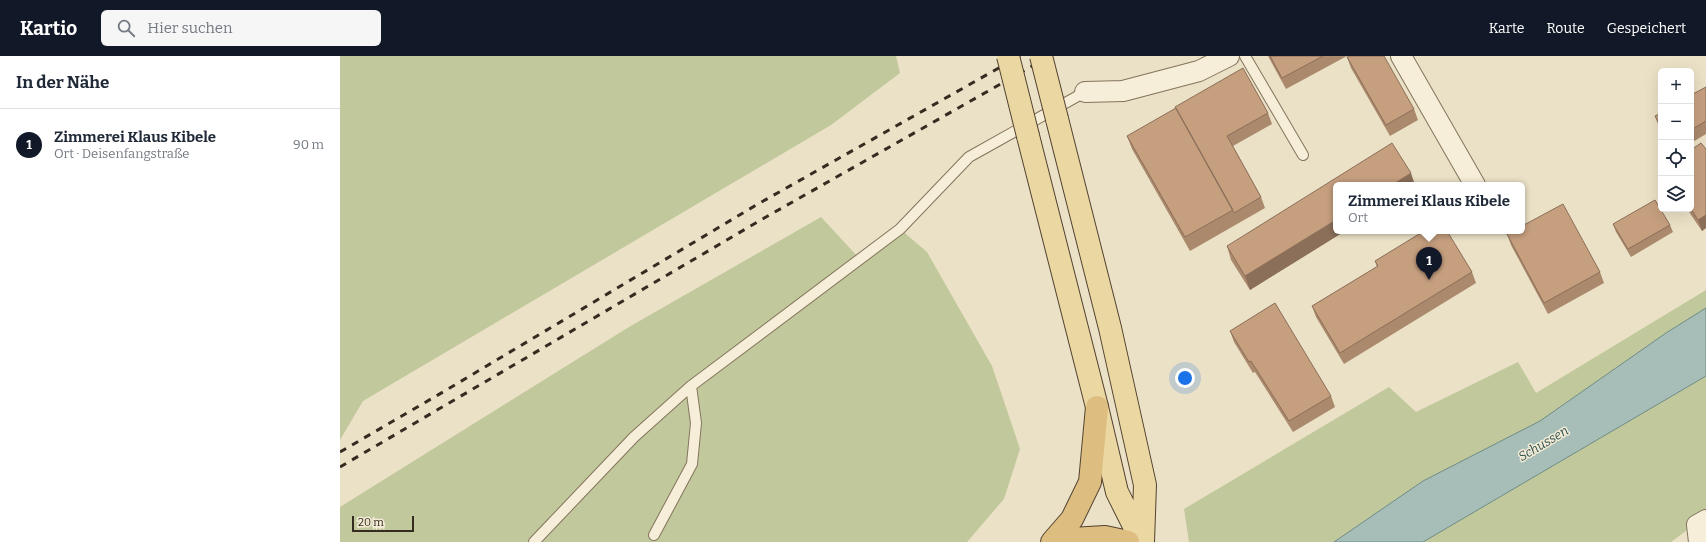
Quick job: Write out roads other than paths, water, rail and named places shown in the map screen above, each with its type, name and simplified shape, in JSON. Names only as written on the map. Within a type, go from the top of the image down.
[{"type":"highway","points":[[1054,541],[1072,519],[1090,482],[1097,407]]},
{"type":"highway","points":[[1054,541],[1105,537],[1128,542]]},
{"type":"main road","points":[[1008,56],[1097,407],[1117,492],[1142,542]]},
{"type":"main road","points":[[1041,56],[1110,328],[1145,485],[1142,542]]},
{"type":"street","points":[[1085,92],[1122,91],[1198,71],[1229,56]]},
{"type":"street","points":[[1401,56],[1473,182]]},
{"type":"street","points":[[1699,542],[1697,525],[1706,520]]},
{"type":"lane","points":[[1245,56],[1303,155]]},
{"type":"lane","points":[[534,542],[634,437],[691,386],[900,229],[969,157],[1085,92]]},
{"type":"lane","points":[[654,536],[692,464],[696,423],[691,386]]},
{"type":"water","name":"Schussen","points":[[1706,308],[1706,376],[1423,542],[1334,542],[1423,481],[1540,421],[1666,333]]},
{"type":"railway","points":[[340,452],[758,204],[1020,56]]},
{"type":"railway","points":[[340,467],[766,217],[1050,56]]},
{"type":"place","name":"Zimmerei Klaus Kibele","points":[[1429,280]]}]
